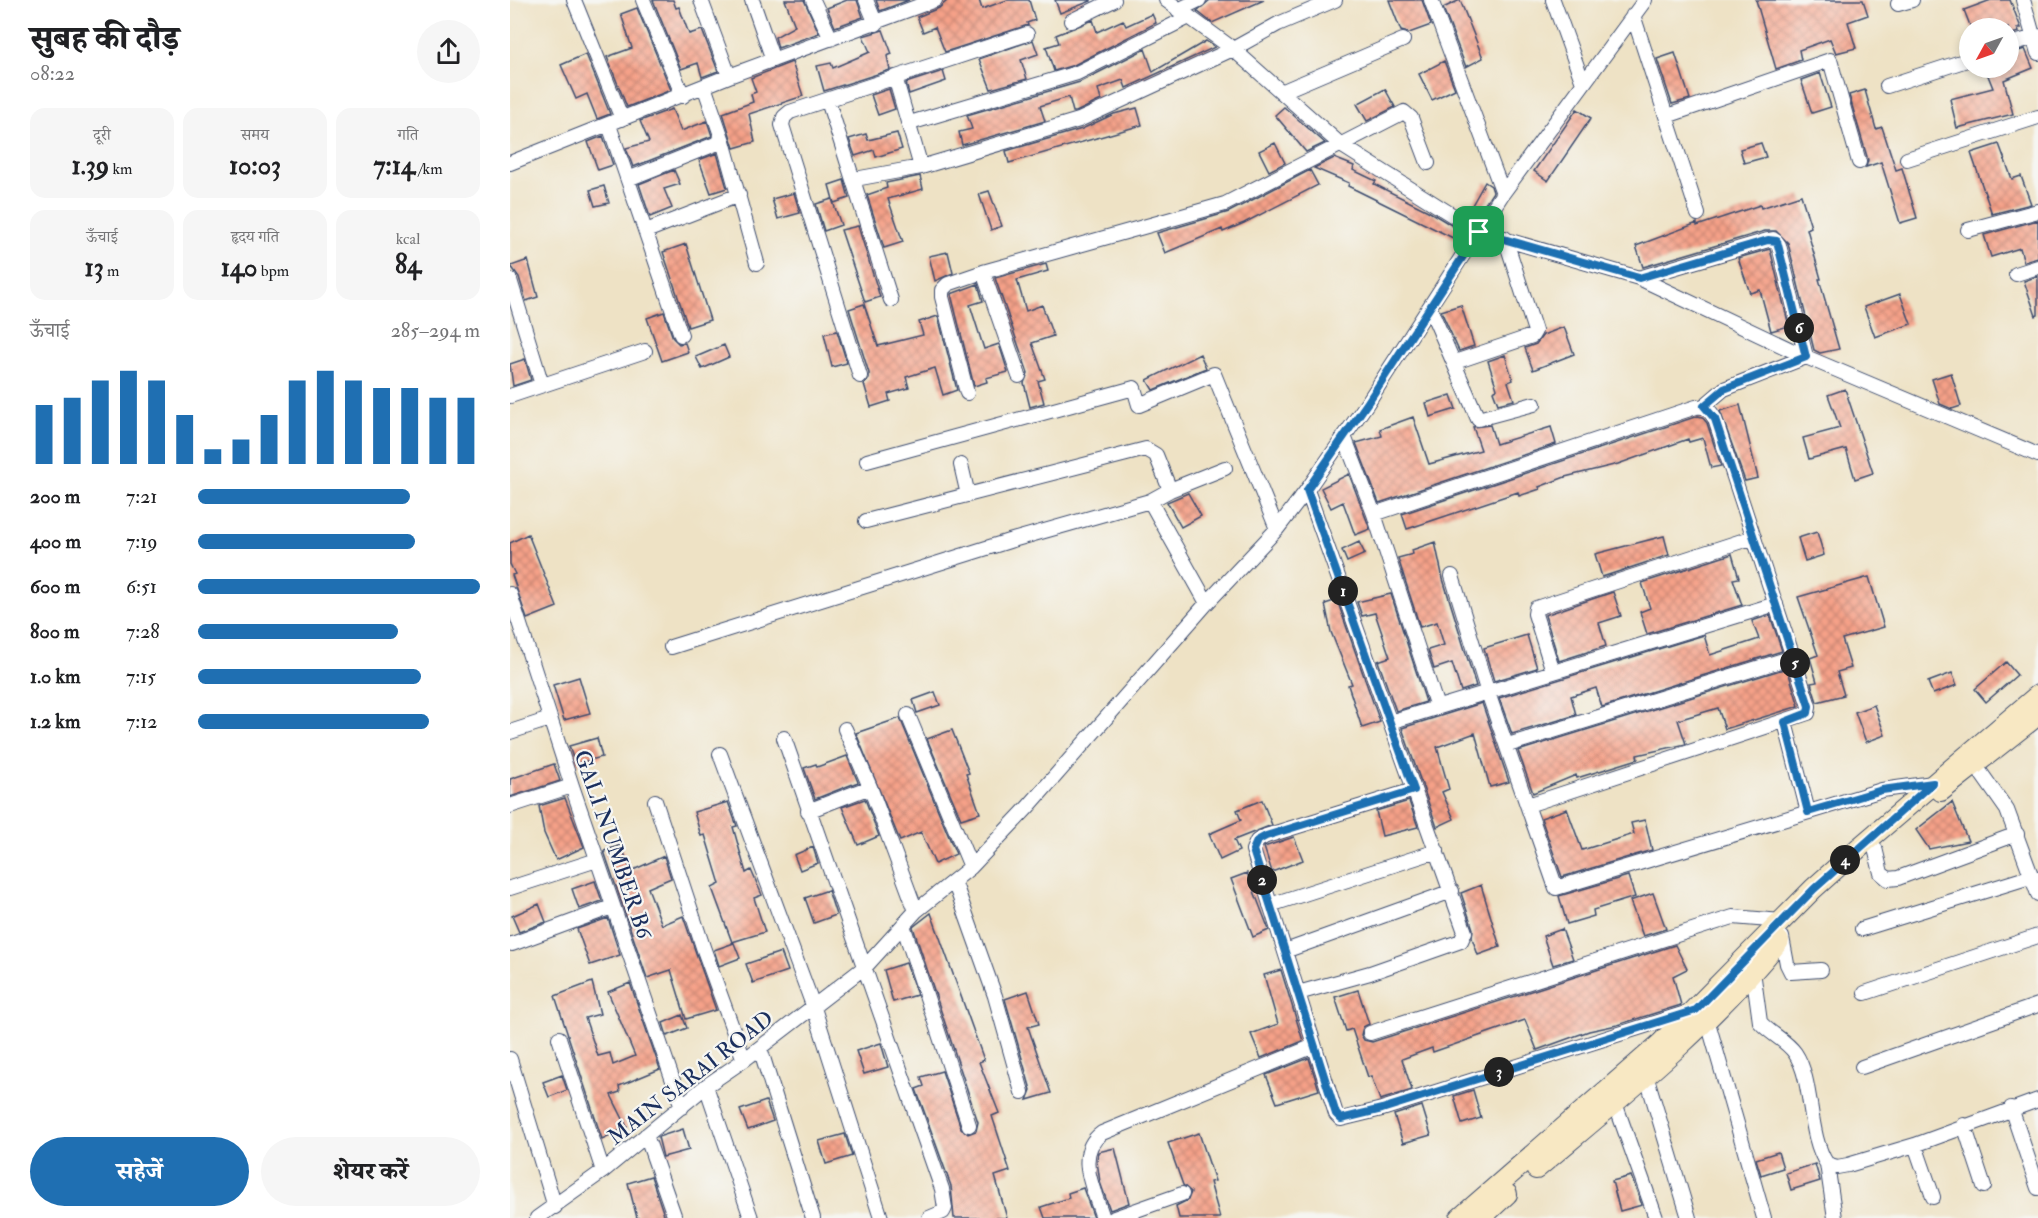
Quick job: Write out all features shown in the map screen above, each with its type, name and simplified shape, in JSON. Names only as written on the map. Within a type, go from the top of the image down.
[{"type":"main road","points":[[1707,1012],[1837,867],[2038,695]]},
{"type":"main road","points":[[1460,1218],[1641,1069],[1753,971],[1782,929],[1909,816],[1976,766],[2038,715]]},
{"type":"main road","points":[[1481,1218],[1615,1103],[1641,1069]]},
{"type":"street","points":[[574,0],[616,122],[628,179],[681,335]]},
{"type":"street","points":[[643,0],[683,96]]},
{"type":"street","points":[[701,0],[729,76]]},
{"type":"street","points":[[752,0],[773,60]]},
{"type":"street","points":[[813,0],[831,39]]},
{"type":"street","points":[[866,0],[876,24]]},
{"type":"street","points":[[510,163],[729,76],[876,24],[935,0]]},
{"type":"street","points":[[1071,21],[1114,0]]},
{"type":"street","points":[[1166,0],[1233,49],[1341,145],[1479,232],[1639,278],[1806,357],[2038,455]]},
{"type":"street","points":[[910,123],[1077,73],[1183,14],[1199,0]]},
{"type":"street","points":[[855,179],[921,167],[1079,120],[1233,49],[1278,24],[1335,0]]},
{"type":"street","points":[[1431,0],[1503,194]]},
{"type":"street","points":[[1553,0],[1583,82]]},
{"type":"street","name":"MAIN SARAI ROAD","points":[[537,1218],[603,1171],[706,1086],[814,1008],[866,966],[916,911],[971,867],[1052,782],[1207,603],[1277,529],[1307,490],[1430,308],[1503,194],[1645,0]]},
{"type":"street","points":[[1898,4],[1912,0]]},
{"type":"street","points":[[2023,0],[2036,36],[2038,53]]},
{"type":"street","points":[[1633,15],[1698,214]]},
{"type":"street","points":[[860,376],[782,125],[784,117],[790,112],[1027,34]]},
{"type":"street","points":[[2019,41],[2036,36]]},
{"type":"street","points":[[1281,92],[1403,40]]},
{"type":"street","points":[[1667,116],[1830,60],[1859,162]]},
{"type":"street","points":[[1887,86],[1959,63]]},
{"type":"street","points":[[895,77],[921,167]]},
{"type":"street","points":[[704,86],[723,141],[757,263]]},
{"type":"street","points":[[828,100],[855,179],[891,300]]},
{"type":"street","points":[[967,393],[942,297],[942,290],[948,284],[983,272],[1225,204],[1404,112],[1412,118],[1428,163]]},
{"type":"street","points":[[1907,159],[2038,117]]},
{"type":"street","points":[[628,179],[723,141]]},
{"type":"street","points":[[646,231],[739,195]]},
{"type":"street","points":[[1968,230],[2038,211]]},
{"type":"street","points":[[1455,362],[1532,336],[1536,331],[1505,238]]},
{"type":"street","points":[[1639,278],[1773,239],[1779,245],[1806,357]]},
{"type":"street","points":[[2016,274],[2038,267]]},
{"type":"street","points":[[983,272],[1019,376]]},
{"type":"street","points":[[510,280],[542,385]]},
{"type":"street","points":[[1430,308],[1478,419],[1534,404]]},
{"type":"street","points":[[510,396],[645,351]]},
{"type":"street","points":[[1374,514],[1704,406],[1724,389],[1806,357]]},
{"type":"street","points":[[867,461],[1134,388],[1139,405],[1214,374],[1277,529]]},
{"type":"street","points":[[1528,805],[1803,717],[1808,713],[1809,706],[1715,419],[1704,406]]},
{"type":"street","points":[[1344,436],[1374,514],[1437,707]]},
{"type":"street","points":[[866,521],[1146,448],[1156,455],[1170,490]]},
{"type":"street","points":[[960,465],[968,495]]},
{"type":"street","points":[[671,647],[1009,541],[1150,501],[1170,490],[1225,468]]},
{"type":"street","points":[[1298,993],[1370,973],[1461,941],[1465,932],[1307,490]]},
{"type":"street","points":[[1150,501],[1207,603]]},
{"type":"street","points":[[1552,671],[1534,614],[1536,608],[1754,537]]},
{"type":"street","points":[[1452,576],[1487,690],[1508,745],[1553,886],[1559,889],[1882,790],[1933,783]]},
{"type":"street","name":"GALI NUMBER B6","points":[[510,594],[612,907],[682,1107]]},
{"type":"street","points":[[1390,722],[1487,690],[1776,604]]},
{"type":"street","points":[[1508,745],[1793,657]]},
{"type":"street","points":[[908,715],[971,867]]},
{"type":"street","points":[[510,732],[550,719]]},
{"type":"street","points":[[1785,722],[1808,812]]},
{"type":"street","points":[[845,729],[870,787],[916,911]]},
{"type":"street","points":[[784,738],[945,1196],[943,1212],[929,1218]]},
{"type":"street","points":[[720,754],[814,1008],[881,1218]]},
{"type":"street","points":[[1976,766],[2007,810],[2038,894]]},
{"type":"street","points":[[510,806],[572,786]]},
{"type":"street","points":[[808,811],[870,787]]},
{"type":"street","points":[[1414,790],[1257,841],[1254,858],[1336,1114],[1341,1119],[1347,1119],[1707,1012],[1764,1218]]},
{"type":"street","points":[[655,801],[704,950],[744,1060]]},
{"type":"street","points":[[1875,848],[1881,873],[1888,879],[1898,878],[2017,834]]},
{"type":"street","points":[[1270,905],[1437,851]]},
{"type":"street","points":[[510,888],[597,860]]},
{"type":"street","points":[[1862,929],[2033,876]]},
{"type":"street","points":[[954,881],[994,996],[1022,1092]]},
{"type":"street","points":[[1285,951],[1452,891]]},
{"type":"street","points":[[512,944],[612,907]]},
{"type":"street","points":[[1370,1033],[1733,917],[1782,929],[1787,964],[1791,972],[1821,970]]},
{"type":"street","points":[[903,926],[969,1125]]},
{"type":"street","points":[[1865,993],[2038,936]]},
{"type":"street","points":[[1753,971],[1760,1022],[1787,1044],[1800,1062],[1819,1147],[1827,1164],[1834,1218]]},
{"type":"street","points":[[1862,1067],[2038,1005]]},
{"type":"street","points":[[559,1038],[603,1171]]},
{"type":"street","points":[[1103,1218],[1086,1160],[1088,1148],[1093,1139],[1112,1129],[1314,1046]]},
{"type":"street","points":[[760,1048],[813,1218]]},
{"type":"street","points":[[510,1059],[555,1207]]},
{"type":"street","points":[[1641,1069],[1689,1218]]},
{"type":"street","points":[[706,1086],[750,1218]]},
{"type":"street","points":[[1827,1164],[1837,1167],[1848,1165],[1915,1145],[1964,1125],[2038,1100]]},
{"type":"street","points":[[1615,1103],[1656,1218]]},
{"type":"street","points":[[2011,1108],[2038,1188]]},
{"type":"street","points":[[1964,1125],[1984,1186]]},
{"type":"street","points":[[646,1135],[675,1218]]},
{"type":"street","points":[[1915,1145],[1933,1197]]},
{"type":"street","points":[[1114,1218],[1182,1194]]},
{"type":"building","points":[[653,0],[673,0],[676,8],[679,7],[689,34],[702,30],[718,71],[702,77],[698,63],[681,69]]},
{"type":"building","points":[[785,0],[804,0],[819,33],[778,48],[775,37],[795,26]]},
{"type":"building","points":[[847,0],[857,0],[863,17],[835,27],[827,8]]},
{"type":"building","points":[[876,0],[909,0],[880,11]]},
{"type":"building","points":[[948,0],[979,0],[982,9],[1007,0],[1029,0],[1035,20],[1027,23],[1028,25],[945,52],[935,27],[923,32],[917,17],[939,8]]},
{"type":"building","points":[[1055,0],[1091,0],[1091,1],[1060,13]]},
{"type":"building","points":[[1210,0],[1264,0],[1212,23],[1197,11]]},
{"type":"building","points":[[1389,0],[1422,0],[1431,25],[1409,33],[1401,31]]},
{"type":"building","points":[[1460,0],[1483,58],[1466,67],[1443,8]]},
{"type":"building","points":[[1756,0],[1863,0],[1868,15],[1848,22],[1856,48],[1836,53],[1830,39],[1799,50],[1801,60],[1776,69]]},
{"type":"building","points":[[1991,0],[2010,0],[2017,18],[1967,18],[1964,10]]},
{"type":"building","points":[[637,8],[671,90],[627,107],[607,57],[632,48],[621,14]]},
{"type":"building","points":[[1152,14],[1156,23],[1074,65],[1054,71],[1046,47],[1059,43],[1056,35],[1093,20],[1097,32],[1123,20],[1126,26]]},
{"type":"building","points":[[883,30],[892,54],[887,56],[890,70],[824,91],[817,66],[831,63],[833,68],[870,52],[863,36]]},
{"type":"building","points":[[1033,40],[1038,54],[1021,60],[1027,79],[991,89],[979,59]]},
{"type":"building","points":[[1206,41],[1215,47],[1126,88],[1123,80],[1098,89],[1101,100],[1076,112],[1073,112],[1069,97],[1040,106],[1045,121],[962,145],[959,132],[972,129],[967,115],[1080,82],[1145,49],[1153,72]]},
{"type":"building","points":[[2025,49],[2033,68],[2019,74],[2019,51]]},
{"type":"building","points":[[1675,53],[1690,99],[1672,104],[1657,59]]},
{"type":"building","points":[[586,54],[610,114],[597,119],[587,94],[576,99],[561,65]]},
{"type":"building","points":[[1444,61],[1455,89],[1432,100],[1419,74]]},
{"type":"building","points":[[792,62],[803,96],[749,114],[755,142],[734,148],[723,113],[753,102],[751,94],[756,92],[751,78]]},
{"type":"building","points":[[943,71],[946,81],[909,94],[906,83]]},
{"type":"building","points":[[1820,73],[1831,107],[1812,113],[1801,80]]},
{"type":"building","points":[[1989,78],[2009,78],[2004,80],[2013,114],[1957,128],[1950,99],[1993,88]]},
{"type":"building","points":[[889,89],[895,109],[878,115],[871,95]]},
{"type":"building","points":[[1385,89],[1395,107],[1367,121],[1357,104]]},
{"type":"building","points":[[1865,90],[1876,129],[1882,127],[1896,170],[1902,168],[1917,218],[1900,223],[1881,162],[1866,167],[1868,160],[1849,95]]},
{"type":"building","points":[[1284,107],[1325,143],[1306,152],[1275,115]]},
{"type":"building","points":[[1137,108],[1142,125],[1009,163],[1006,151],[1082,129],[1114,114]]},
{"type":"building","points":[[672,109],[681,131],[707,121],[712,136],[633,167],[626,148],[649,142],[640,121]]},
{"type":"building","points":[[1577,109],[1591,118],[1548,181],[1534,171]]},
{"type":"building","points":[[897,133],[902,149],[876,157],[874,150],[855,156],[849,139],[866,134],[868,140]]},
{"type":"building","points":[[603,136],[613,165],[598,170],[588,142]]},
{"type":"building","points":[[1275,143],[1285,163],[1269,171],[1259,151]]},
{"type":"building","points":[[1761,143],[1766,157],[1744,163],[1740,149]]},
{"type":"building","points":[[1999,144],[2012,179],[2021,176],[2031,204],[1992,214],[1971,153]]},
{"type":"building","points":[[717,153],[727,188],[711,193],[699,160]]},
{"type":"building","points":[[1334,158],[1354,166],[1353,170],[1376,181],[1374,184],[1428,211],[1466,234],[1461,242],[1348,186],[1349,183],[1314,168]]},
{"type":"building","points":[[674,170],[680,184],[664,189],[672,208],[650,217],[639,184]]},
{"type":"building","points":[[1310,170],[1318,185],[1244,223],[1223,232],[1222,229],[1165,253],[1157,233],[1229,212]]},
{"type":"building","points":[[920,176],[923,189],[888,199],[903,242],[884,248],[867,195],[887,188],[886,183]]},
{"type":"building","points":[[844,180],[849,198],[834,203],[829,185]]},
{"type":"building","points":[[1485,182],[1491,186],[1493,192],[1475,219],[1467,214]]},
{"type":"building","points":[[604,186],[609,203],[595,206],[590,190]]},
{"type":"building","points":[[989,191],[1002,226],[991,230],[979,194]]},
{"type":"building","points":[[794,193],[800,213],[778,219],[772,199]]},
{"type":"building","points":[[1801,195],[1811,227],[1807,229],[1821,279],[1819,279],[1839,349],[1820,353],[1814,350],[1788,243],[1776,231],[1765,231],[1643,267],[1636,246],[1697,223],[1697,226],[1760,205],[1761,208]]},
{"type":"building","points":[[832,199],[841,225],[824,231],[816,204]]},
{"type":"building","points":[[2038,220],[2038,258],[2024,262],[2020,248],[1991,257],[1984,235]]},
{"type":"building","points":[[858,226],[880,297],[865,302],[841,230]]},
{"type":"building","points":[[686,244],[710,320],[688,327],[663,252]]},
{"type":"building","points":[[1770,249],[1789,326],[1771,331],[1760,290],[1750,293],[1738,258]]},
{"type":"building","points":[[948,252],[953,273],[935,281],[929,256]]},
{"type":"building","points":[[528,260],[538,297],[526,301],[519,277],[511,266]]},
{"type":"building","points":[[1046,264],[1048,271],[1017,280],[1026,311],[1042,305],[1053,336],[1032,343],[1045,379],[1038,381],[1044,403],[1030,407],[1024,383],[1028,373],[995,278]]},
{"type":"building","points":[[2038,276],[2038,315],[2036,316],[2024,281]]},
{"type":"building","points":[[978,284],[983,301],[970,305],[984,349],[999,344],[1008,372],[986,378],[987,382],[974,386],[951,294]]},
{"type":"building","points":[[1900,294],[1911,324],[1875,337],[1864,307]]},
{"type":"building","points":[[864,304],[878,346],[923,335],[919,322],[938,316],[957,390],[943,395],[935,368],[906,377],[909,388],[888,394],[890,401],[871,407],[864,384],[869,379],[869,373],[849,309]]},
{"type":"building","points":[[1461,305],[1474,346],[1459,351],[1441,311]]},
{"type":"building","points":[[664,312],[673,338],[679,344],[685,343],[688,352],[662,361],[647,318]]},
{"type":"building","points":[[1564,327],[1574,354],[1533,370],[1525,348],[1536,344],[1543,335]]},
{"type":"building","points":[[837,331],[847,363],[832,367],[824,334]]},
{"type":"building","points":[[724,345],[729,357],[702,369],[696,357]]},
{"type":"building","points":[[1200,354],[1206,368],[1153,390],[1147,380]]},
{"type":"building","points":[[1505,355],[1513,380],[1508,382],[1514,400],[1498,404],[1493,391],[1497,389],[1488,361]]},
{"type":"building","points":[[525,359],[531,380],[513,386],[510,364]]},
{"type":"building","points":[[1951,373],[1961,406],[1952,409],[1940,404],[1932,379]]},
{"type":"building","points":[[1845,389],[1873,473],[1855,479],[1846,449],[1809,459],[1803,438],[1840,428],[1828,395]]},
{"type":"building","points":[[1451,395],[1456,409],[1430,417],[1426,403]]},
{"type":"building","points":[[1740,405],[1758,478],[1745,481],[1720,411]]},
{"type":"building","points":[[1698,416],[1707,423],[1721,466],[1711,468],[1703,438],[1689,442],[1688,439],[1618,464],[1565,477],[1519,496],[1518,492],[1407,529],[1402,514]]},
{"type":"building","points":[[1413,417],[1429,464],[1481,450],[1473,427],[1490,425],[1496,444],[1551,427],[1556,444],[1379,503],[1356,443],[1382,436],[1380,429]]},
{"type":"building","points":[[1349,474],[1370,529],[1355,535],[1343,502],[1331,508],[1321,488]]},
{"type":"building","points":[[1188,493],[1201,516],[1181,527],[1167,502]]},
{"type":"building","points":[[1817,532],[1824,555],[1805,561],[1798,538]]},
{"type":"building","points":[[528,534],[557,607],[527,619],[512,575],[515,574],[510,564],[510,543]]},
{"type":"building","points":[[1664,536],[1669,555],[1602,577],[1595,554]]},
{"type":"building","points":[[1359,542],[1365,554],[1347,562],[1342,550]]},
{"type":"building","points":[[1435,542],[1443,579],[1476,686],[1461,691],[1452,663],[1434,669],[1428,650],[1444,645],[1437,622],[1420,627],[1398,558],[1413,554],[1412,550]]},
{"type":"building","points":[[1732,554],[1739,578],[1733,579],[1742,605],[1647,634],[1640,612],[1650,608],[1642,583]]},
{"type":"building","points":[[1869,577],[1884,627],[1842,639],[1851,668],[1837,672],[1844,695],[1817,702],[1811,683],[1817,682],[1810,658],[1818,655],[1798,597]]},
{"type":"building","points":[[1613,592],[1621,616],[1599,623],[1606,646],[1559,661],[1545,615]]},
{"type":"building","points":[[1391,594],[1426,702],[1396,711],[1378,661],[1390,657],[1375,613],[1362,616],[1357,602]]},
{"type":"building","points":[[1337,600],[1380,722],[1362,728],[1348,685],[1352,684],[1331,632],[1325,604]]},
{"type":"building","points":[[1770,615],[1782,651],[1602,707],[1596,688],[1571,696],[1576,715],[1512,734],[1499,698],[1704,635],[1710,655],[1759,639],[1752,621]]},
{"type":"building","points":[[1527,635],[1537,668],[1494,681],[1484,648]]},
{"type":"building","points":[[2006,662],[2017,675],[1986,702],[1975,689]]},
{"type":"building","points":[[1787,668],[1799,706],[1725,729],[1718,708],[1678,720],[1686,744],[1637,755],[1638,759],[1577,778],[1576,775],[1533,793],[1518,751]]},
{"type":"building","points":[[1952,673],[1957,685],[1933,694],[1928,682]]},
{"type":"building","points":[[579,677],[590,713],[564,720],[553,685]]},
{"type":"building","points":[[935,692],[940,705],[917,713],[913,700]]},
{"type":"building","points":[[1482,703],[1509,782],[1490,787],[1475,733],[1437,747],[1449,789],[1442,792],[1454,819],[1437,827],[1402,728]]},
{"type":"building","points":[[1874,705],[1885,735],[1866,742],[1855,712]]},
{"type":"building","points":[[900,718],[956,854],[935,864],[921,832],[900,841],[856,733]]},
{"type":"building","points":[[952,730],[969,773],[966,774],[980,813],[961,819],[927,739]]},
{"type":"building","points":[[597,738],[602,757],[575,764],[569,746]]},
{"type":"building","points":[[847,756],[858,782],[815,799],[804,768],[816,764],[817,767]]},
{"type":"building","points":[[554,764],[560,781],[510,797],[510,779]]},
{"type":"building","points":[[565,798],[584,847],[556,860],[544,833],[539,806]]},
{"type":"building","points":[[865,799],[879,836],[858,845],[842,807]]},
{"type":"building","points":[[1262,800],[1272,825],[1234,840],[1239,851],[1220,860],[1209,834],[1241,820],[1237,810]]},
{"type":"building","points":[[1409,801],[1418,827],[1382,836],[1376,811]]},
{"type":"building","points":[[728,802],[737,826],[733,827],[746,873],[751,870],[762,895],[754,898],[765,932],[732,942],[712,888],[720,884],[705,835],[701,836],[694,812]]},
{"type":"building","points":[[1952,802],[1968,841],[1929,849],[1916,830]]},
{"type":"building","points":[[1567,809],[1582,850],[1634,834],[1631,823],[1645,820],[1652,850],[1562,877],[1541,818]]},
{"type":"building","points":[[1294,837],[1303,860],[1272,872],[1264,847]]},
{"type":"building","points":[[621,845],[631,871],[664,856],[671,878],[648,888],[662,925],[683,916],[716,1010],[686,1019],[671,970],[647,978],[604,851]]},
{"type":"building","points":[[813,847],[818,863],[800,870],[794,855]]},
{"type":"building","points":[[1247,873],[1269,930],[1253,937],[1231,879]]},
{"type":"building","points":[[1628,876],[1635,897],[1593,910],[1594,916],[1567,924],[1559,896]]},
{"type":"building","points":[[595,881],[602,901],[579,909],[572,889]]},
{"type":"building","points":[[1481,885],[1500,947],[1478,955],[1472,938],[1473,929],[1461,893]]},
{"type":"building","points":[[828,890],[836,915],[814,923],[805,898]]},
{"type":"building","points":[[1653,893],[1666,929],[1643,936],[1630,901]]},
{"type":"building","points":[[539,904],[546,922],[519,932],[512,916]]},
{"type":"building","points":[[931,913],[984,1060],[979,1062],[999,1113],[992,1116],[1010,1171],[995,1176],[1007,1218],[954,1218],[951,1186],[916,1089],[924,1086],[921,1077],[942,1071],[961,1128],[968,1134],[976,1131],[978,1122],[913,927]]},
{"type":"building","points":[[608,918],[620,955],[590,965],[577,929]]},
{"type":"building","points":[[1562,929],[1573,959],[1553,965],[1543,936]]},
{"type":"building","points":[[734,943],[740,958],[719,966],[714,950]]},
{"type":"building","points":[[1675,945],[1687,969],[1673,976],[1681,1005],[1617,1025],[1589,1031],[1537,1050],[1525,1020],[1433,1052],[1432,1048],[1402,1059],[1412,1090],[1380,1100],[1371,1076],[1368,1077],[1352,1029],[1346,1031],[1335,997],[1358,990],[1369,1024],[1363,1027],[1361,1035],[1364,1040],[1372,1042]]},
{"type":"building","points":[[781,952],[788,971],[753,983],[746,964]]},
{"type":"building","points":[[906,963],[917,995],[893,1002],[884,970]]},
{"type":"building","points":[[1281,970],[1303,1041],[1261,1058],[1251,1034],[1278,1024],[1264,975]]},
{"type":"building","points":[[592,982],[600,1014],[585,1018],[598,1056],[610,1053],[613,1065],[635,1056],[608,992],[630,983],[660,1069],[619,1086],[620,1092],[611,1095],[627,1127],[602,1139],[555,996]]},
{"type":"building","points":[[1028,991],[1039,1024],[1028,1027],[1051,1093],[1027,1100],[1031,1090],[1005,999]]},
{"type":"building","points":[[682,1015],[687,1028],[667,1036],[663,1023]]},
{"type":"building","points":[[881,1043],[888,1067],[864,1074],[856,1051]]},
{"type":"building","points":[[1309,1058],[1319,1090],[1277,1103],[1266,1075]]},
{"type":"building","points":[[562,1075],[567,1090],[549,1097],[543,1082]]},
{"type":"building","points":[[1473,1090],[1481,1118],[1462,1124],[1454,1096]]},
{"type":"building","points":[[766,1101],[773,1121],[748,1130],[740,1110]]},
{"type":"building","points":[[1422,1106],[1431,1135],[1403,1143],[1394,1115]]},
{"type":"building","points":[[683,1129],[689,1150],[663,1157],[658,1137]]},
{"type":"building","points":[[1199,1133],[1215,1181],[1210,1182],[1220,1218],[1179,1218],[1176,1206],[1188,1200],[1191,1192],[1183,1185],[1168,1143]]},
{"type":"building","points":[[845,1134],[852,1156],[826,1164],[819,1141]]},
{"type":"building","points":[[1115,1148],[1129,1203],[1110,1210],[1100,1182],[1097,1161],[1098,1152]]},
{"type":"building","points":[[1778,1152],[1783,1168],[1761,1175],[1756,1159]]},
{"type":"building","points":[[1815,1164],[1820,1181],[1791,1190],[1786,1173]]},
{"type":"building","points":[[651,1176],[665,1218],[637,1218],[628,1183]]},
{"type":"building","points":[[1631,1176],[1642,1205],[1620,1211],[1612,1181]]},
{"type":"building","points":[[1083,1188],[1094,1218],[1045,1218],[1041,1207],[1069,1198],[1068,1193]]},
{"type":"route","points":[[1479,232],[1639,278],[1768,240],[1777,241],[1806,357],[1724,389],[1704,406],[1710,410],[1715,419],[1809,706],[1808,713],[1803,717],[1785,722],[1808,812],[1882,790],[1933,783],[1814,889],[1696,1010],[1382,1109],[1341,1119],[1336,1114],[1253,850],[1257,841],[1266,836],[1414,790],[1307,490],[1368,402],[1479,232]]}]
